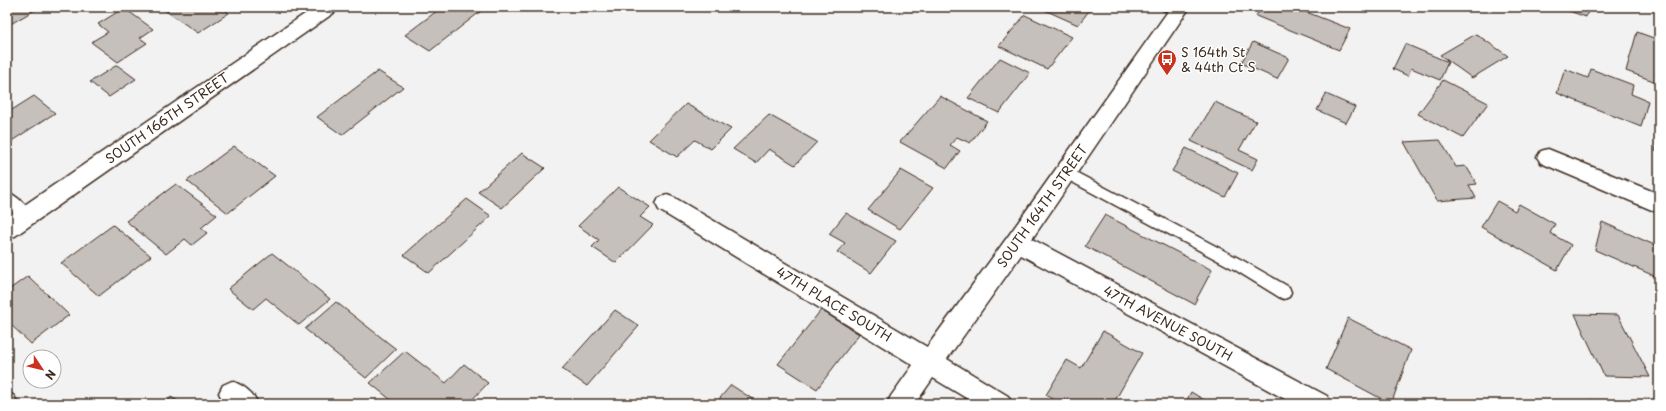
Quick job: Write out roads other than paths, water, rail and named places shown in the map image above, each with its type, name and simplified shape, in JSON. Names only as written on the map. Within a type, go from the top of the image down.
[{"type":"street","name":"SOUTH 166TH STREET","points":[[7,229],[328,7]]},
{"type":"street","name":"SOUTH 164TH STREET","points":[[900,404],[1018,242],[1175,8]]},
{"type":"street","points":[[1548,157],[1659,204]]},
{"type":"street","name":"47TH PLACE SOUTH","points":[[667,204],[999,404]]},
{"type":"street","name":"47TH AVENUE SOUTH","points":[[1018,242],[1318,404]]},
{"type":"lane","points":[[1066,172],[1237,264],[1284,292]]},
{"type":"lane","points":[[7,198],[26,216]]},
{"type":"lane","points":[[7,400],[11,404]]},
{"type":"place","name":"S 164th St & 44th Ct S","points":[[1167,76]]}]
